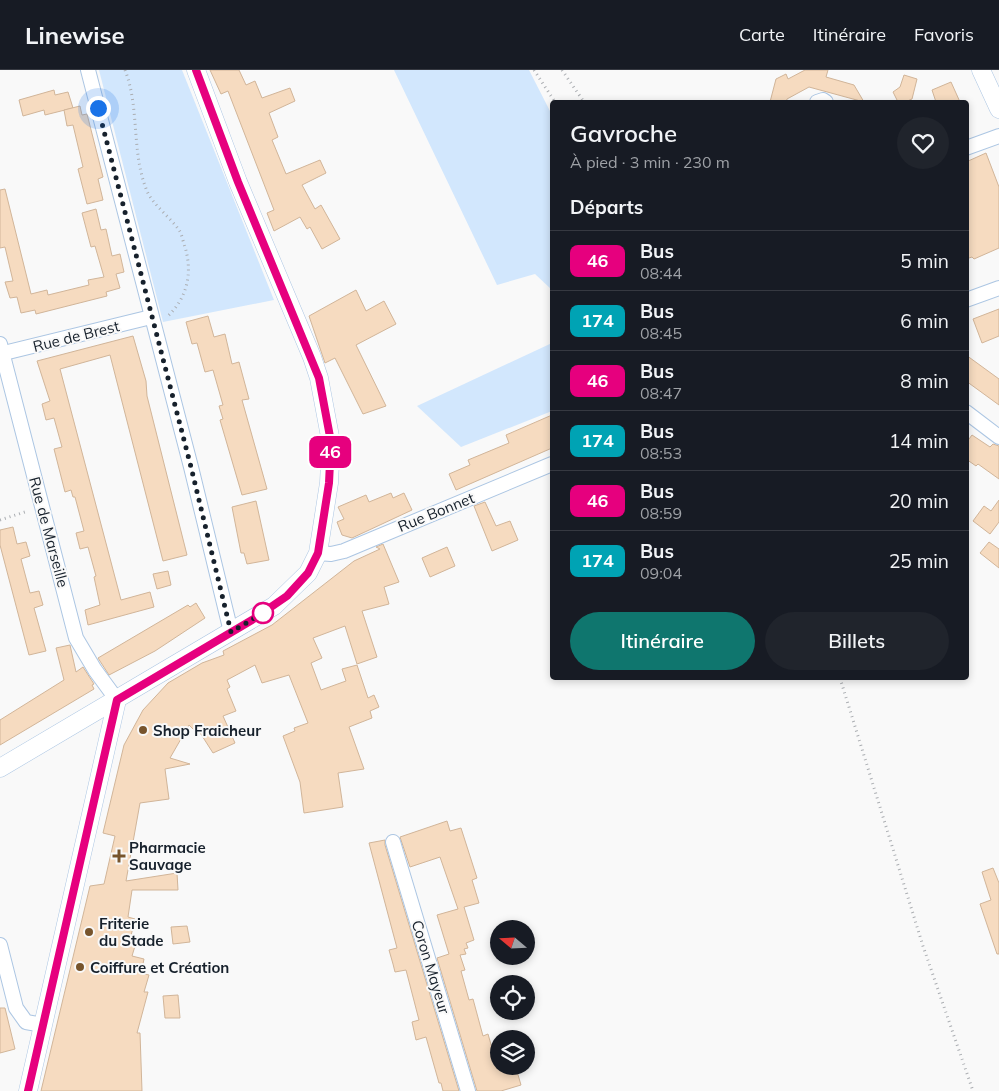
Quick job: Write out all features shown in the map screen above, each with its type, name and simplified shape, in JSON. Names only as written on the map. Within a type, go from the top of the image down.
[{"type":"street","points":[[88,70],[152,323],[191,467],[231,632]]},
{"type":"street","points":[[0,768],[231,632],[287,596],[308,573],[318,553],[329,483],[331,442],[319,378],[238,182],[196,70]]},
{"type":"street","points":[[981,70],[999,109]]},
{"type":"street","points":[[969,147],[999,136]]},
{"type":"street","points":[[969,299],[999,288]]},
{"type":"street","name":"Rue de Brest","points":[[1,351],[152,323]]},
{"type":"street","name":"Rue de Marseille","points":[[1,351],[76,638],[94,670],[117,700]]},
{"type":"street","points":[[969,414],[999,437]]},
{"type":"street","name":"Rue Bonnet","points":[[318,553],[331,554],[344,551],[550,465]]},
{"type":"street","points":[[28,1091],[117,700]]},
{"type":"street","name":"Coron Mayeur","points":[[394,842],[468,1091]]},
{"type":"street","points":[[0,945],[16,1008],[26,1022],[44,1025]]},
{"type":"path","points":[[126,70],[132,86],[138,150],[148,192],[180,232],[190,262],[187,287],[179,305],[152,323]]},
{"type":"path","points":[[534,70],[554,100]]},
{"type":"path","points":[[562,70],[583,100]]},
{"type":"path","points":[[0,520],[42,506]]},
{"type":"path","points":[[841,680],[923,946],[973,1091]]},
{"type":"shaded area","points":[[99,70],[182,70],[274,300],[163,322]]},
{"type":"shaded area","points":[[394,70],[529,70],[550,111],[550,288],[535,274],[497,285]]},
{"type":"shaded area","points":[[550,344],[550,412],[461,447],[417,406]]},
{"type":"building","points":[[210,70],[239,70],[246,85],[255,81],[262,98],[290,88],[295,101],[269,113],[278,137],[272,140],[286,174],[320,160],[326,173],[302,185],[315,209],[321,205],[340,239],[322,249],[310,227],[307,229],[300,217],[274,231],[267,213],[274,210],[228,91],[221,94]]},
{"type":"building","points":[[805,70],[828,70],[826,77],[854,85],[863,100],[809,87],[787,100],[771,100],[776,79],[786,74],[788,79]]},
{"type":"building","points":[[904,75],[917,79],[912,99],[897,100],[893,92],[900,87]]},
{"type":"building","points":[[951,82],[959,100],[935,100],[932,90]]},
{"type":"building","points":[[54,90],[55,95],[68,92],[73,108],[45,115],[44,110],[23,116],[19,100]]},
{"type":"building","points":[[80,106],[82,115],[87,114],[103,177],[98,179],[103,200],[87,204],[78,169],[83,167],[73,125],[67,126],[64,110]]},
{"type":"building","points":[[986,153],[999,187],[999,248],[974,259],[972,257],[969,258],[969,161]]},
{"type":"building","points":[[5,189],[31,294],[47,290],[48,295],[89,285],[88,280],[104,277],[95,246],[91,247],[82,213],[96,209],[101,230],[106,229],[112,256],[120,254],[124,272],[116,274],[120,288],[106,292],[107,296],[36,314],[35,310],[21,313],[17,297],[10,298],[5,282],[13,281],[5,247],[0,248],[0,190]]},
{"type":"building","points":[[356,290],[366,311],[384,301],[396,324],[356,345],[386,406],[363,414],[335,358],[325,363],[309,316]]},
{"type":"building","points":[[999,309],[999,336],[982,343],[973,319]]},
{"type":"building","points":[[208,316],[214,337],[225,334],[232,364],[239,362],[249,399],[242,400],[267,489],[242,495],[220,420],[223,419],[219,406],[223,405],[213,370],[205,372],[197,343],[192,344],[186,322]]},
{"type":"building","points":[[133,336],[146,381],[147,396],[187,555],[163,561],[110,355],[60,369],[121,600],[150,592],[154,607],[88,625],[85,610],[100,605],[94,577],[96,576],[88,547],[80,549],[76,533],[84,531],[75,497],[73,497],[71,490],[65,492],[54,449],[62,447],[54,418],[46,420],[42,404],[50,401],[37,361]]},
{"type":"building","points":[[969,357],[999,379],[999,405],[969,383]]},
{"type":"building","points":[[550,416],[550,449],[456,490],[449,474],[470,465],[468,460],[509,443],[506,435]]},
{"type":"building","points":[[972,435],[990,447],[993,444],[999,446],[999,479],[978,464],[976,466],[969,461],[969,439]]},
{"type":"building","points":[[391,493],[393,498],[404,493],[412,510],[352,538],[342,535],[337,522],[344,519],[338,507],[366,495],[369,502]]},
{"type":"building","points":[[999,500],[999,522],[990,534],[973,521],[984,506],[991,511]]},
{"type":"building","points":[[256,501],[269,560],[247,564],[244,553],[241,553],[232,507]]},
{"type":"building","points":[[485,502],[496,526],[510,521],[518,540],[492,551],[474,506]]},
{"type":"building","points":[[13,527],[17,544],[26,542],[30,556],[21,559],[30,593],[39,591],[43,605],[34,608],[46,651],[29,655],[0,545],[0,530]]},
{"type":"building","points":[[989,542],[999,549],[999,568],[980,553]]},
{"type":"building","points":[[383,544],[399,582],[384,587],[389,604],[362,611],[377,657],[357,664],[345,626],[313,638],[322,658],[311,663],[321,690],[346,681],[342,669],[357,665],[368,698],[374,695],[379,707],[370,711],[372,718],[349,727],[364,769],[338,773],[343,807],[304,813],[300,782],[283,736],[295,731],[294,728],[308,723],[289,675],[262,683],[255,665],[227,680],[230,687],[227,689],[236,711],[223,716],[235,743],[213,753],[197,728],[194,730],[189,725],[170,758],[190,764],[165,769],[169,799],[140,803],[126,881],[177,873],[178,890],[132,890],[128,917],[135,919],[129,944],[135,946],[132,956],[144,959],[141,973],[149,975],[144,992],[148,992],[137,1033],[140,1033],[142,1091],[41,1091],[90,886],[104,884],[115,836],[103,833],[124,745],[143,710],[168,683],[202,663],[224,655],[223,651],[272,625],[354,561],[380,549],[376,547]]},
{"type":"building","points":[[447,547],[455,566],[430,577],[422,558]]},
{"type":"building","points":[[168,571],[171,585],[157,589],[153,574]]},
{"type":"building","points":[[196,603],[205,618],[155,651],[109,675],[98,658],[188,605],[190,607]]},
{"type":"building","points":[[70,645],[76,672],[83,667],[94,684],[92,685],[94,689],[0,745],[0,720],[64,680],[56,648]]},
{"type":"building","points":[[447,821],[450,831],[461,828],[477,878],[472,880],[479,903],[464,907],[474,940],[466,943],[468,948],[464,949],[466,954],[460,955],[465,970],[461,971],[469,1000],[473,999],[483,1036],[488,1034],[490,1041],[490,1075],[518,1075],[521,1085],[501,1091],[477,1091],[437,958],[449,954],[437,915],[458,909],[440,857],[410,867],[400,837]]},
{"type":"building","points":[[385,840],[459,1091],[443,1091],[426,1037],[416,1040],[412,1022],[419,1020],[406,970],[395,972],[389,950],[397,948],[369,843]]},
{"type":"building","points":[[993,868],[999,883],[999,954],[997,954],[980,904],[991,900],[982,872]]},
{"type":"building","points":[[187,926],[190,942],[173,944],[171,927]]},
{"type":"building","points":[[178,995],[180,1018],[165,1018],[163,996]]},
{"type":"building","points":[[0,1008],[5,1008],[15,1049],[0,1053]]},
{"type":"bus line","name":"46","points":[[28,1091],[117,700],[252,620],[287,596],[308,573],[318,553],[324,523],[329,483],[331,442],[319,378],[312,357],[238,182],[196,70]]},
{"type":"place","name":"Shop Fraicheur","points":[[143,730]]},
{"type":"place","name":"Pharmacie Sauvage","points":[[119,856]]},
{"type":"place","name":"Friterie du Stade","points":[[89,932]]},
{"type":"place","name":"Coiffure et Création","points":[[80,967]]},
{"type":"route","points":[[98,108],[191,467],[231,632],[263,613]]}]
